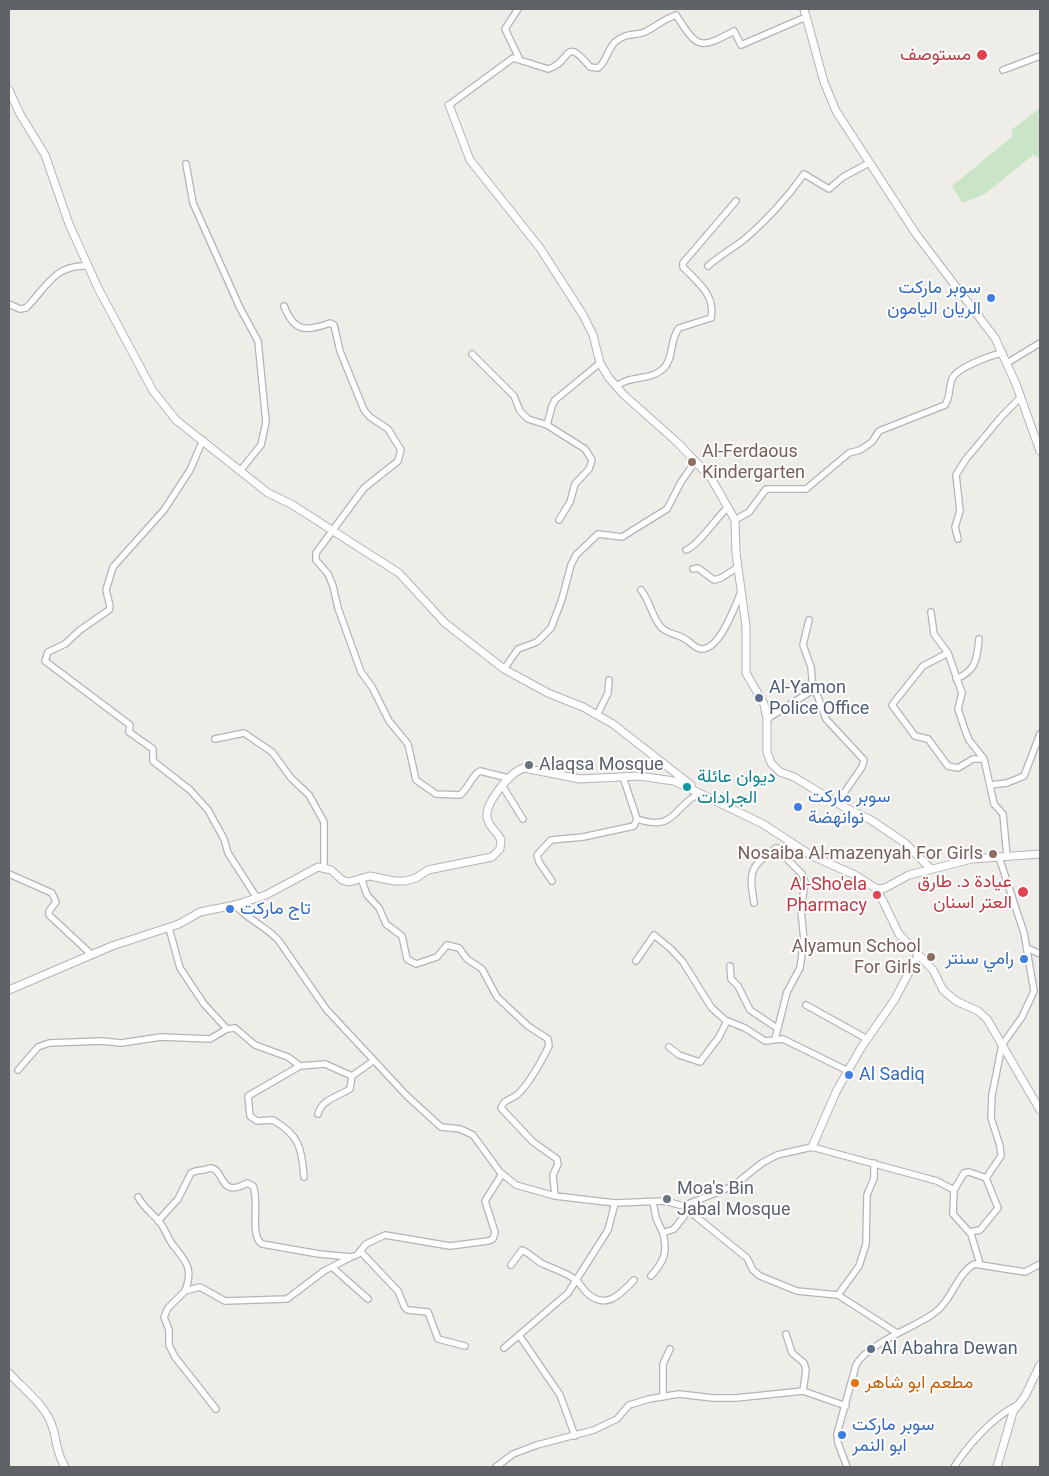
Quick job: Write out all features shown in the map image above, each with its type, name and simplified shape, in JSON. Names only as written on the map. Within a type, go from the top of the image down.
[{"type":"street","points":[[518,9],[505,29],[519,58]]},
{"type":"street","points":[[804,9],[829,96],[869,163],[940,268],[986,324],[1003,353],[1040,451]]},
{"type":"street","points":[[806,17],[741,45],[734,31],[712,43],[699,43],[692,38],[676,15],[660,20],[643,33],[635,32],[621,38],[610,48],[601,66],[596,69],[590,67],[582,56],[575,52],[568,53],[557,65],[548,69],[533,65],[519,58],[513,58],[449,106],[470,160],[540,248],[583,315],[593,336],[600,363],[616,387],[678,443],[696,462],[714,482],[736,520],[738,567],[746,626],[746,673],[762,698],[767,719],[767,752],[773,767],[871,820],[905,843],[931,869]]},
{"type":"street","points":[[1003,70],[1040,56]]},
{"type":"street","points":[[9,90],[20,114],[45,155],[87,266],[158,398],[176,420],[268,493],[332,529],[399,573],[445,623],[504,669],[548,693],[597,715],[634,740],[701,792]]},
{"type":"street","points":[[708,266],[724,252],[745,239],[763,222],[780,205],[804,174],[829,189],[843,177],[869,163]]},
{"type":"street","points":[[186,164],[194,203],[240,308],[258,341],[266,422],[261,445],[240,471]]},
{"type":"street","points":[[616,387],[627,379],[648,377],[662,370],[669,361],[672,342],[679,328],[711,318],[712,308],[708,294],[683,263],[736,201]]},
{"type":"street","points":[[9,304],[20,309],[26,308],[62,270],[75,265],[87,266]]},
{"type":"street","points":[[284,306],[290,320],[303,329],[313,329],[330,323],[334,325],[340,351],[364,410],[370,417],[388,429],[401,450],[398,461],[364,488],[316,553],[316,560],[328,574],[333,586],[360,672],[372,687],[389,721],[408,744],[416,780],[436,794],[455,796],[464,792],[475,774],[480,770],[508,778]]},
{"type":"street","points":[[1007,363],[1040,343]]},
{"type":"street","points":[[736,520],[748,512],[766,489],[806,489],[849,453],[860,450],[872,442],[879,431],[944,405],[950,397],[952,379],[957,372],[991,355],[1003,353]]},
{"type":"street","points":[[472,354],[514,396],[520,412],[528,419],[547,425],[582,447],[592,457],[591,465],[575,484],[570,502],[559,520]]},
{"type":"street","points":[[547,425],[555,400],[600,363]]},
{"type":"street","points":[[958,539],[955,527],[960,512],[956,474],[1002,416],[1021,397]]},
{"type":"street","points":[[203,440],[190,470],[164,510],[113,567],[106,590],[110,606],[109,610],[86,625],[60,647],[48,652],[45,661],[130,725],[129,732],[153,749],[152,758],[154,761],[196,796],[213,818],[224,839],[228,853],[257,898]]},
{"type":"street","points":[[504,669],[518,649],[537,642],[551,628],[562,599],[571,564],[580,551],[596,535],[622,537],[659,515],[673,501],[681,482],[696,462]]},
{"type":"street","points":[[686,550],[694,547],[709,525],[728,507]]},
{"type":"street","points":[[693,569],[698,568],[714,580],[721,578],[738,567]]},
{"type":"street","points":[[641,590],[649,600],[662,627],[684,638],[695,647],[702,649],[714,644],[730,620],[741,592]]},
{"type":"street","points":[[931,612],[934,634],[948,653],[962,693],[958,709],[965,730],[969,740],[984,759],[994,804],[1003,814],[1007,856]]},
{"type":"street","points":[[809,620],[803,645],[811,667],[814,690],[826,719],[864,760],[862,767],[837,803]]},
{"type":"street","points":[[956,679],[967,675],[976,666],[979,639]]},
{"type":"street","points":[[948,653],[923,666],[892,702],[892,705],[915,736],[928,739],[948,766],[958,768],[973,759],[984,759]]},
{"type":"street","points":[[597,715],[608,692],[609,680]]},
{"type":"street","points":[[767,719],[814,690]]},
{"type":"street","points":[[215,739],[244,733],[272,752],[291,778],[309,795],[324,822],[324,867]]},
{"type":"street","points":[[990,785],[1007,783],[1024,776],[1040,734]]},
{"type":"street","points":[[9,990],[92,955],[184,922],[200,912],[235,905],[257,898],[281,888],[311,869],[324,867],[346,882],[353,882],[370,876],[394,881],[405,881],[416,878],[428,870],[496,855],[500,849],[501,840],[488,823],[487,810],[508,778],[515,771],[527,768],[580,779],[644,776],[674,781],[701,792],[763,824],[812,856],[855,874],[876,889],[896,930],[933,970],[940,986],[949,996],[985,1017],[1040,1110]]},
{"type":"street","points":[[552,881],[538,862],[537,855],[551,840],[583,837],[634,826],[637,819],[623,777]]},
{"type":"street","points":[[502,787],[523,818]]},
{"type":"street","points":[[637,819],[651,824],[661,824],[670,819],[693,796],[701,792]]},
{"type":"street","points":[[775,1039],[788,992],[800,968],[804,940],[801,910],[805,882],[802,874],[788,860],[788,851],[792,842]]},
{"type":"street","points":[[754,903],[749,881],[755,866],[776,848],[788,851]]},
{"type":"street","points":[[876,889],[885,888],[909,875],[972,859],[1040,854]]},
{"type":"street","points":[[986,1178],[1001,1156],[1000,1146],[991,1118],[992,1095],[1002,1045],[1022,1017],[1034,991],[1024,933],[999,857]]},
{"type":"street","points":[[9,874],[52,893],[56,902],[49,910],[50,916],[92,955]]},
{"type":"street","points":[[361,878],[367,895],[379,908],[386,924],[402,936],[407,959],[416,964],[437,957],[447,945],[458,948],[467,959],[482,969],[497,997],[528,1026],[548,1039],[546,1051],[525,1086],[517,1096],[504,1102],[501,1108],[533,1142],[557,1159],[558,1164],[554,1175],[555,1196]]},
{"type":"street","points":[[235,905],[245,917],[271,932],[326,1009],[438,1126],[446,1129],[460,1129],[473,1135],[502,1174],[522,1188],[555,1196],[615,1203],[670,1202],[683,1206],[747,1258],[753,1270],[760,1276],[797,1291],[838,1296],[897,1333]]},
{"type":"street","points":[[169,928],[180,968],[204,1004],[227,1029]]},
{"type":"street","points":[[636,960],[654,935],[683,962],[711,1007],[728,1021],[745,1028],[765,1041],[783,1039],[848,1071]]},
{"type":"street","points":[[1027,948],[1040,954]]},
{"type":"street","points":[[812,1147],[848,1071],[867,1039],[895,999],[918,955]]},
{"type":"street","points":[[730,966],[731,979],[738,986],[750,1010],[777,1028]]},
{"type":"street","points":[[806,1005],[867,1039]]},
{"type":"street","points":[[669,1047],[679,1055],[700,1062],[719,1037],[728,1021]]},
{"type":"street","points":[[18,1070],[38,1047],[49,1042],[102,1041],[121,1043],[161,1037],[210,1039],[227,1029],[234,1028],[256,1045],[288,1058],[300,1066]]},
{"type":"street","points":[[318,1114],[320,1106],[350,1089],[352,1076],[373,1060]]},
{"type":"street","points":[[304,1177],[301,1152],[296,1136],[273,1120],[257,1122],[250,1116],[248,1096],[300,1066],[325,1064],[352,1076]]},
{"type":"street","points":[[683,1206],[732,1186],[762,1163],[777,1155],[812,1147],[937,1181],[954,1190]]},
{"type":"street","points":[[838,1296],[859,1266],[866,1244],[866,1195],[874,1178],[874,1163]]},
{"type":"street","points":[[158,1220],[178,1199],[191,1173],[211,1168],[216,1170],[222,1182],[230,1188],[239,1188],[246,1183],[253,1186],[257,1200],[256,1231],[259,1243],[283,1249],[351,1257]]},
{"type":"street","points":[[969,1232],[980,1230],[998,1208],[986,1178],[970,1172],[964,1173],[954,1190],[953,1214],[969,1232],[980,1264]]},
{"type":"street","points":[[185,1291],[196,1287],[203,1288],[225,1301],[287,1299],[332,1267],[360,1251],[366,1244],[385,1235],[450,1246],[491,1240],[495,1236],[495,1232],[485,1201],[502,1174]]},
{"type":"street","points":[[138,1197],[149,1213],[158,1220],[187,1262],[189,1279],[185,1291],[165,1312],[169,1345],[183,1368],[216,1409]]},
{"type":"street","points":[[651,1276],[664,1261],[666,1249],[653,1202]]},
{"type":"street","points":[[504,1348],[564,1297],[608,1230],[615,1203]]},
{"type":"street","points":[[663,1233],[674,1229],[689,1210]]},
{"type":"street","points":[[511,1265],[522,1250],[544,1265],[564,1272],[576,1279],[586,1292],[596,1300],[603,1301],[620,1296],[634,1280]]},
{"type":"street","points":[[360,1251],[398,1291],[405,1308],[428,1312],[438,1339],[465,1346]]},
{"type":"street","points":[[847,1467],[837,1439],[858,1362],[897,1333],[938,1310],[948,1300],[965,1272],[974,1264],[1025,1272],[1040,1264]]},
{"type":"street","points":[[332,1267],[368,1299]]},
{"type":"street","points":[[786,1334],[792,1353],[804,1363],[806,1370],[803,1392]]},
{"type":"street","points":[[519,1335],[560,1395],[575,1436]]},
{"type":"street","points":[[663,1396],[663,1364],[670,1349]]},
{"type":"street","points":[[997,1467],[1013,1412],[1025,1396],[1039,1369]]},
{"type":"street","points":[[9,1373],[49,1418],[57,1453],[65,1467]]},
{"type":"street","points":[[496,1467],[514,1454],[575,1436],[612,1422],[634,1403],[663,1396],[679,1394],[713,1398],[736,1398],[803,1392],[846,1406]]},
{"type":"street","points":[[954,1467],[967,1448],[1002,1415],[1019,1404]]},
{"type":"green space","points":[[1040,108],[1040,159],[1033,155],[985,194],[962,203],[952,186],[1013,136],[1011,130]]},
{"type":"place","name":"مستوصف","points":[[982,55]]},
{"type":"place","name":"سوبر ماركت الريان اليامون","points":[[991,298]]},
{"type":"place","name":"Al-Ferdaous Kindergarten","points":[[692,462]]},
{"type":"place","name":"Al-Yamon Police Office","points":[[759,698]]},
{"type":"place","name":"Alaqsa Mosque","points":[[529,765]]},
{"type":"place","name":"ديوان عائلة الجرادات","points":[[687,787]]},
{"type":"place","name":"سوبر ماركت نوانهضة","points":[[798,807]]},
{"type":"place","name":"Nosaiba Al-mazenyah For Girls","points":[[993,854]]},
{"type":"place","name":"عيادة د. طارق العتر اسنان","points":[[1023,892]]},
{"type":"place","name":"Al-Sho'ela Pharmacy","points":[[877,895]]},
{"type":"place","name":"تاج ماركت","points":[[230,909]]},
{"type":"place","name":"Alyamun School For Girls","points":[[931,957]]},
{"type":"place","name":"رامي سنتر","points":[[1024,959]]},
{"type":"place","name":"Al Sadiq","points":[[849,1075]]},
{"type":"place","name":"Moa's Bin Jabal Mosque","points":[[667,1199]]},
{"type":"place","name":"Al Abahra Dewan","points":[[871,1349]]},
{"type":"place","name":"مطعم ابو شاهر","points":[[855,1383]]},
{"type":"place","name":"سوبر ماركت ابو النمر","points":[[842,1435]]}]
